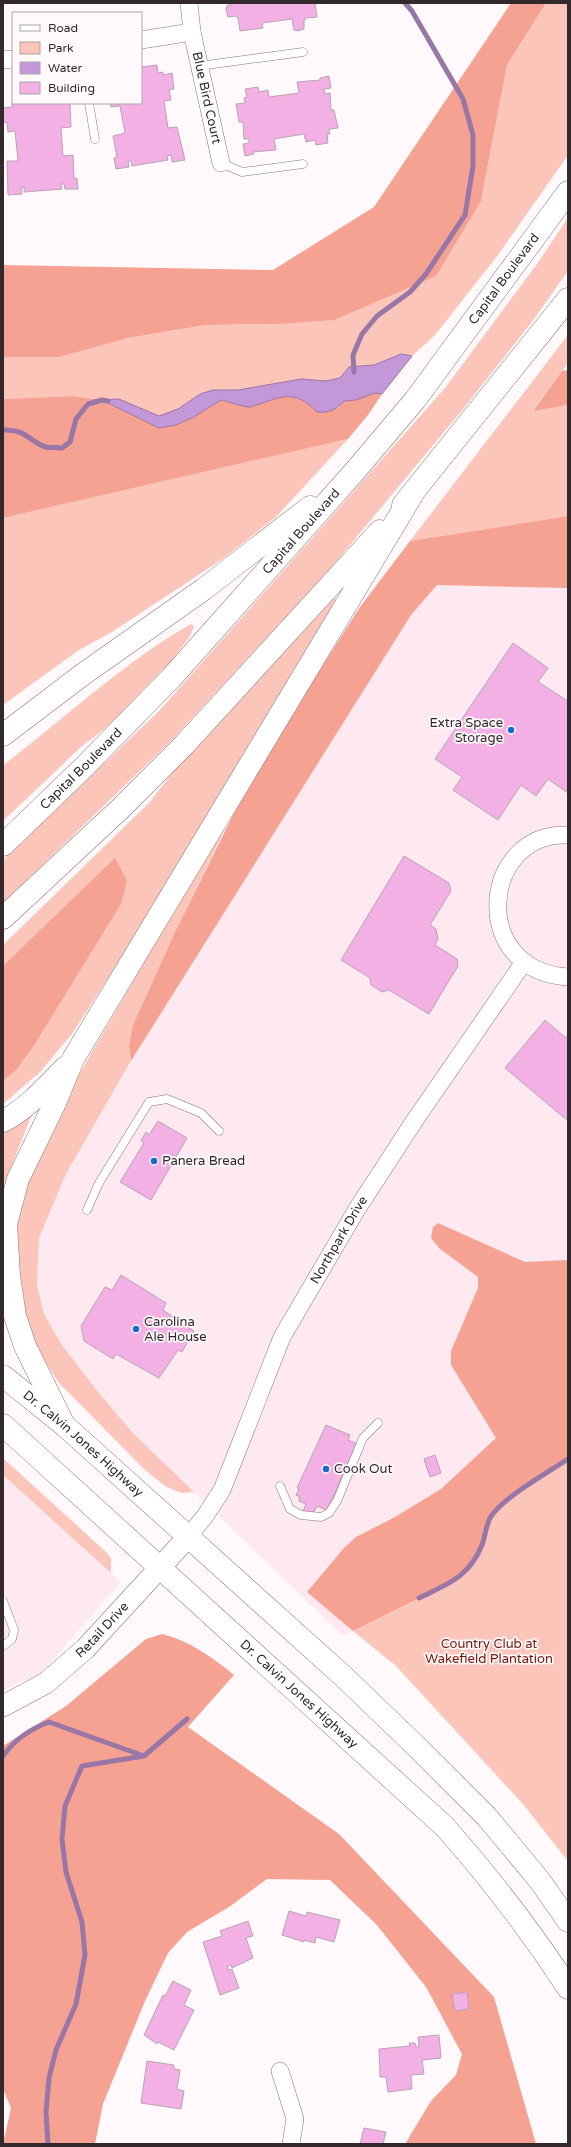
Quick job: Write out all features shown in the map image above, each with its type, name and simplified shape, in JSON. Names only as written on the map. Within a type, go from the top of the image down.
[{"type":"highway","name":"Capital Boulevard","points":[[3,845],[85,766],[172,677],[355,471],[415,400],[568,192]]},
{"type":"highway","points":[[3,918],[121,808],[184,745],[412,495],[568,299]]},
{"type":"highway","points":[[3,734],[82,675],[204,589],[355,471]]},
{"type":"highway","points":[[64,1425],[25,1346],[15,1316],[9,1276],[6,1224],[18,1178],[55,1103],[74,1059],[412,495]]},
{"type":"highway","points":[[3,1121],[11,1117],[43,1090],[74,1059]]},
{"type":"highway","name":"Dr. Calvin Jones Highway","points":[[3,1376],[64,1425],[343,1676],[482,1812],[540,1881],[568,1921]]},
{"type":"highway","name":"Dr. Calvin Jones Highway","points":[[3,1425],[445,1827],[483,1870],[539,1942],[568,1988]]},
{"type":"street","name":"Blue Bird Court","points":[[189,3],[192,32],[221,163]]},
{"type":"street","points":[[142,40],[192,32]]},
{"type":"street","points":[[568,834],[548,837],[533,843],[513,861],[502,879],[498,894],[497,910],[500,926],[506,941],[524,962],[542,972],[568,977]]},
{"type":"street","name":"Northpark Drive","points":[[188,1537],[205,1516],[222,1490],[282,1337],[346,1228],[415,1120],[524,962]]},
{"type":"street","name":"Retail Drive","points":[[3,1706],[46,1683],[61,1670],[85,1648],[188,1537]]},
{"type":"street","points":[[280,2071],[295,2119],[291,2144]]},
{"type":"lane","points":[[199,66],[303,52]]},
{"type":"lane","points":[[89,104],[95,139]]},
{"type":"lane","points":[[221,163],[242,172],[303,164]]},
{"type":"lane","points":[[87,1210],[99,1183],[149,1102],[167,1099],[201,1113],[219,1131]]},
{"type":"lane","points":[[280,1486],[290,1509],[301,1515],[321,1517],[329,1513],[337,1501],[363,1438],[378,1423]]},
{"type":"lane","points":[[3,1601],[14,1630],[12,1639],[3,1646]]},
{"type":"shaded area","points":[[511,3],[546,3],[507,65],[481,201],[436,276],[334,320],[279,324],[206,325],[128,338],[59,357],[3,357],[3,265],[273,270],[374,207]]},
{"type":"shaded area","points":[[568,370],[568,1459],[509,1499],[490,1518],[483,1544],[452,1582],[343,1636],[133,1433],[99,1393],[62,1345],[44,1314],[37,1285],[39,1238],[66,1174],[146,1037],[411,615],[482,531],[533,411],[562,371]]},
{"type":"shaded area","points":[[568,370],[568,405],[533,411],[562,371]]},
{"type":"shaded area","points":[[375,393],[382,394],[368,415],[348,439],[3,518],[3,399],[73,396],[102,400],[159,428],[176,425],[194,417],[221,400],[250,407],[277,398],[292,397],[300,399],[317,412],[338,408],[344,401],[356,400]]},
{"type":"shaded area","points":[[568,516],[568,588],[437,585],[411,615],[131,1061],[129,1045],[133,1025],[174,934],[242,797],[295,709],[360,607],[410,541]]},
{"type":"shaded area","points":[[115,858],[127,881],[121,904],[33,1047],[16,1070],[3,1081],[3,966]]},
{"type":"shaded area","points":[[438,1223],[525,1262],[568,1260],[568,1459],[509,1499],[490,1518],[483,1544],[473,1564],[452,1582],[353,1631],[307,1592],[344,1548],[356,1537],[395,1517],[441,1489],[496,1438],[451,1365],[451,1351],[478,1288],[478,1277],[439,1248],[431,1238],[433,1227]]},
{"type":"shaded area","points":[[3,1475],[121,1582],[41,1673],[3,1690]]},
{"type":"shaded area","points":[[162,1634],[182,1641],[200,1650],[234,1675],[188,1727],[339,1834],[494,1997],[536,2144],[405,2144],[431,2101],[456,2075],[462,2054],[426,1987],[376,1924],[330,1880],[267,1879],[229,1907],[187,1932],[168,1953],[145,2001],[103,2104],[95,2144],[3,2144],[11,2108],[3,2089],[3,1746],[66,1706],[146,1639]]},
{"type":"green space","points":[[546,3],[568,3],[568,155],[498,255],[435,335],[412,356],[401,354],[374,365],[349,367],[340,378],[326,381],[301,379],[238,390],[213,390],[200,394],[178,409],[159,416],[119,399],[102,400],[73,396],[3,399],[3,356],[67,354],[128,338],[206,325],[279,324],[481,201],[507,65]]},
{"type":"green space","points":[[568,218],[568,271],[531,323],[464,408],[330,569],[172,740],[3,903],[3,860],[159,711],[445,388],[537,264]]},
{"type":"green space","points":[[568,335],[568,363],[533,410],[568,405],[568,516],[410,541]]},
{"type":"green space","points":[[348,439],[276,517],[224,558],[112,632],[79,650],[3,705],[3,518]]},
{"type":"green space","points":[[334,598],[340,603],[119,961],[72,1034],[39,1073],[3,1104],[3,945],[150,802],[175,769]]},
{"type":"green space","points":[[191,624],[194,626],[189,638],[170,662],[107,727],[82,746],[3,821],[3,765],[118,673],[166,639]]},
{"type":"green space","points":[[226,827],[174,934],[133,1025],[129,1045],[131,1061],[66,1174],[39,1238],[37,1285],[44,1314],[62,1345],[99,1393],[133,1433],[194,1492],[181,1493],[165,1486],[145,1470],[59,1383],[41,1356],[27,1326],[18,1299],[16,1217],[27,1175],[67,1095],[195,875]]},
{"type":"green space","points":[[32,1114],[4,1185],[3,1188],[3,1133]]},
{"type":"green space","points":[[3,1458],[106,1552],[111,1558],[111,1573],[3,1475]]},
{"type":"green space","name":"Country Club at Wakefield Plantation","points":[[568,1459],[568,1861],[522,1803],[396,1666],[353,1631],[452,1582],[473,1564],[483,1544],[490,1518],[509,1499]]},
{"type":"water","points":[[401,354],[412,356],[382,394],[375,393],[356,400],[344,401],[335,409],[325,412],[317,412],[300,399],[292,397],[277,398],[250,407],[221,400],[194,417],[176,425],[159,428],[102,400],[119,399],[159,416],[178,409],[200,394],[213,390],[238,390],[301,379],[326,381],[340,378],[349,367],[374,365]]},
{"type":"building","points":[[234,3],[315,3],[317,17],[306,18],[304,21],[304,29],[298,31],[294,30],[292,19],[262,23],[263,28],[240,31],[238,18],[236,16],[228,17],[226,10],[227,6]]},
{"type":"building","points":[[157,65],[158,73],[163,72],[163,75],[172,73],[174,89],[169,90],[171,100],[164,101],[168,128],[177,127],[185,160],[172,162],[171,155],[167,156],[168,160],[132,166],[131,161],[128,161],[129,167],[116,169],[114,158],[117,157],[113,136],[125,133],[120,106],[111,107],[110,104],[142,104],[142,67]]},
{"type":"building","points":[[329,76],[331,88],[324,89],[325,94],[330,93],[331,110],[334,110],[338,128],[329,129],[330,134],[327,134],[328,143],[316,145],[315,140],[306,142],[304,134],[274,139],[276,150],[253,152],[254,154],[245,156],[243,144],[249,143],[249,139],[244,139],[243,122],[239,122],[236,104],[245,103],[244,98],[247,97],[245,89],[258,87],[259,92],[268,90],[269,97],[299,93],[297,82],[320,80],[320,78]]},
{"type":"building","points":[[12,104],[70,104],[71,127],[61,128],[63,156],[73,155],[74,179],[77,178],[78,189],[65,189],[64,184],[61,184],[62,189],[24,192],[24,187],[21,188],[22,194],[8,195],[7,161],[18,161],[15,131],[8,132],[7,122],[3,123],[3,108],[12,107]]},
{"type":"building","name":"Extra Space Storage","points":[[513,643],[548,668],[538,682],[568,701],[568,793],[548,779],[536,796],[521,785],[498,820],[453,790],[462,777],[435,759]]},
{"type":"building","points":[[404,856],[449,883],[451,891],[430,925],[436,929],[438,939],[435,945],[457,959],[458,966],[429,1014],[389,990],[382,992],[371,985],[370,978],[341,960]]},
{"type":"building","points":[[545,1020],[566,1038],[568,1035],[568,1121],[505,1068]]},
{"type":"building","points":[[158,1121],[187,1138],[151,1200],[120,1182],[144,1143],[141,1141],[146,1132],[149,1135]]},
{"type":"building","name":"Carolina Ale House","points":[[121,1275],[166,1303],[163,1310],[194,1331],[182,1352],[178,1350],[159,1378],[116,1354],[113,1359],[84,1341],[81,1326],[105,1287],[112,1290]]},
{"type":"building","name":"Cook Out","points":[[326,1425],[350,1435],[348,1440],[357,1444],[327,1510],[317,1506],[313,1514],[302,1514],[306,1504],[299,1501],[300,1497],[296,1495],[299,1489],[297,1488]]},
{"type":"building","points":[[435,1455],[441,1473],[430,1477],[424,1459]]},
{"type":"building","points":[[289,1911],[306,1916],[307,1912],[340,1920],[334,1942],[316,1937],[315,1943],[304,1940],[304,1942],[282,1935]]},
{"type":"building","points":[[248,1921],[253,1936],[246,1938],[253,1958],[232,1968],[231,1965],[227,1967],[228,1970],[232,1969],[239,1988],[220,1995],[203,1942],[222,1936],[220,1931]]},
{"type":"building","points":[[173,1981],[191,1990],[184,2005],[194,2010],[174,2050],[158,2042],[157,2044],[144,2035],[163,1995],[165,1996]]},
{"type":"building","points":[[467,1992],[469,2009],[455,2011],[452,1994]]},
{"type":"building","points":[[439,2035],[441,2058],[422,2060],[424,2074],[411,2075],[412,2089],[388,2092],[386,2077],[380,2077],[379,2049],[410,2046],[409,2043],[415,2043],[416,2047],[419,2046],[418,2037]]},
{"type":"building","points":[[147,2061],[174,2065],[174,2069],[180,2070],[177,2089],[184,2091],[181,2109],[141,2103]]},
{"type":"building","points":[[364,2128],[386,2132],[383,2144],[360,2144]]},
{"type":"waterway","points":[[354,372],[353,355],[362,334],[377,316],[410,292],[426,274],[465,215],[473,166],[473,135],[463,99],[412,11],[405,3]]},
{"type":"waterway","points":[[3,430],[11,430],[23,434],[40,445],[46,447],[62,448],[70,442],[76,419],[88,404],[102,400],[108,401]]},
{"type":"waterway","points":[[419,1598],[448,1584],[471,1565],[482,1545],[490,1518],[504,1502],[568,1459]]},
{"type":"waterway","points":[[48,2144],[46,2112],[49,2078],[56,2050],[76,2004],[85,1955],[82,1922],[66,1872],[62,1839],[65,1806],[82,1766],[144,1756],[187,1719]]},
{"type":"waterway","points":[[3,1756],[23,1735],[49,1722],[144,1756]]},
{"type":"place","name":"Extra Space Storage","points":[[511,730]]},
{"type":"place","name":"Panera Bread","points":[[154,1161]]},
{"type":"place","name":"Carolina Ale House","points":[[136,1329]]},
{"type":"place","name":"Cook Out","points":[[326,1469]]}]
